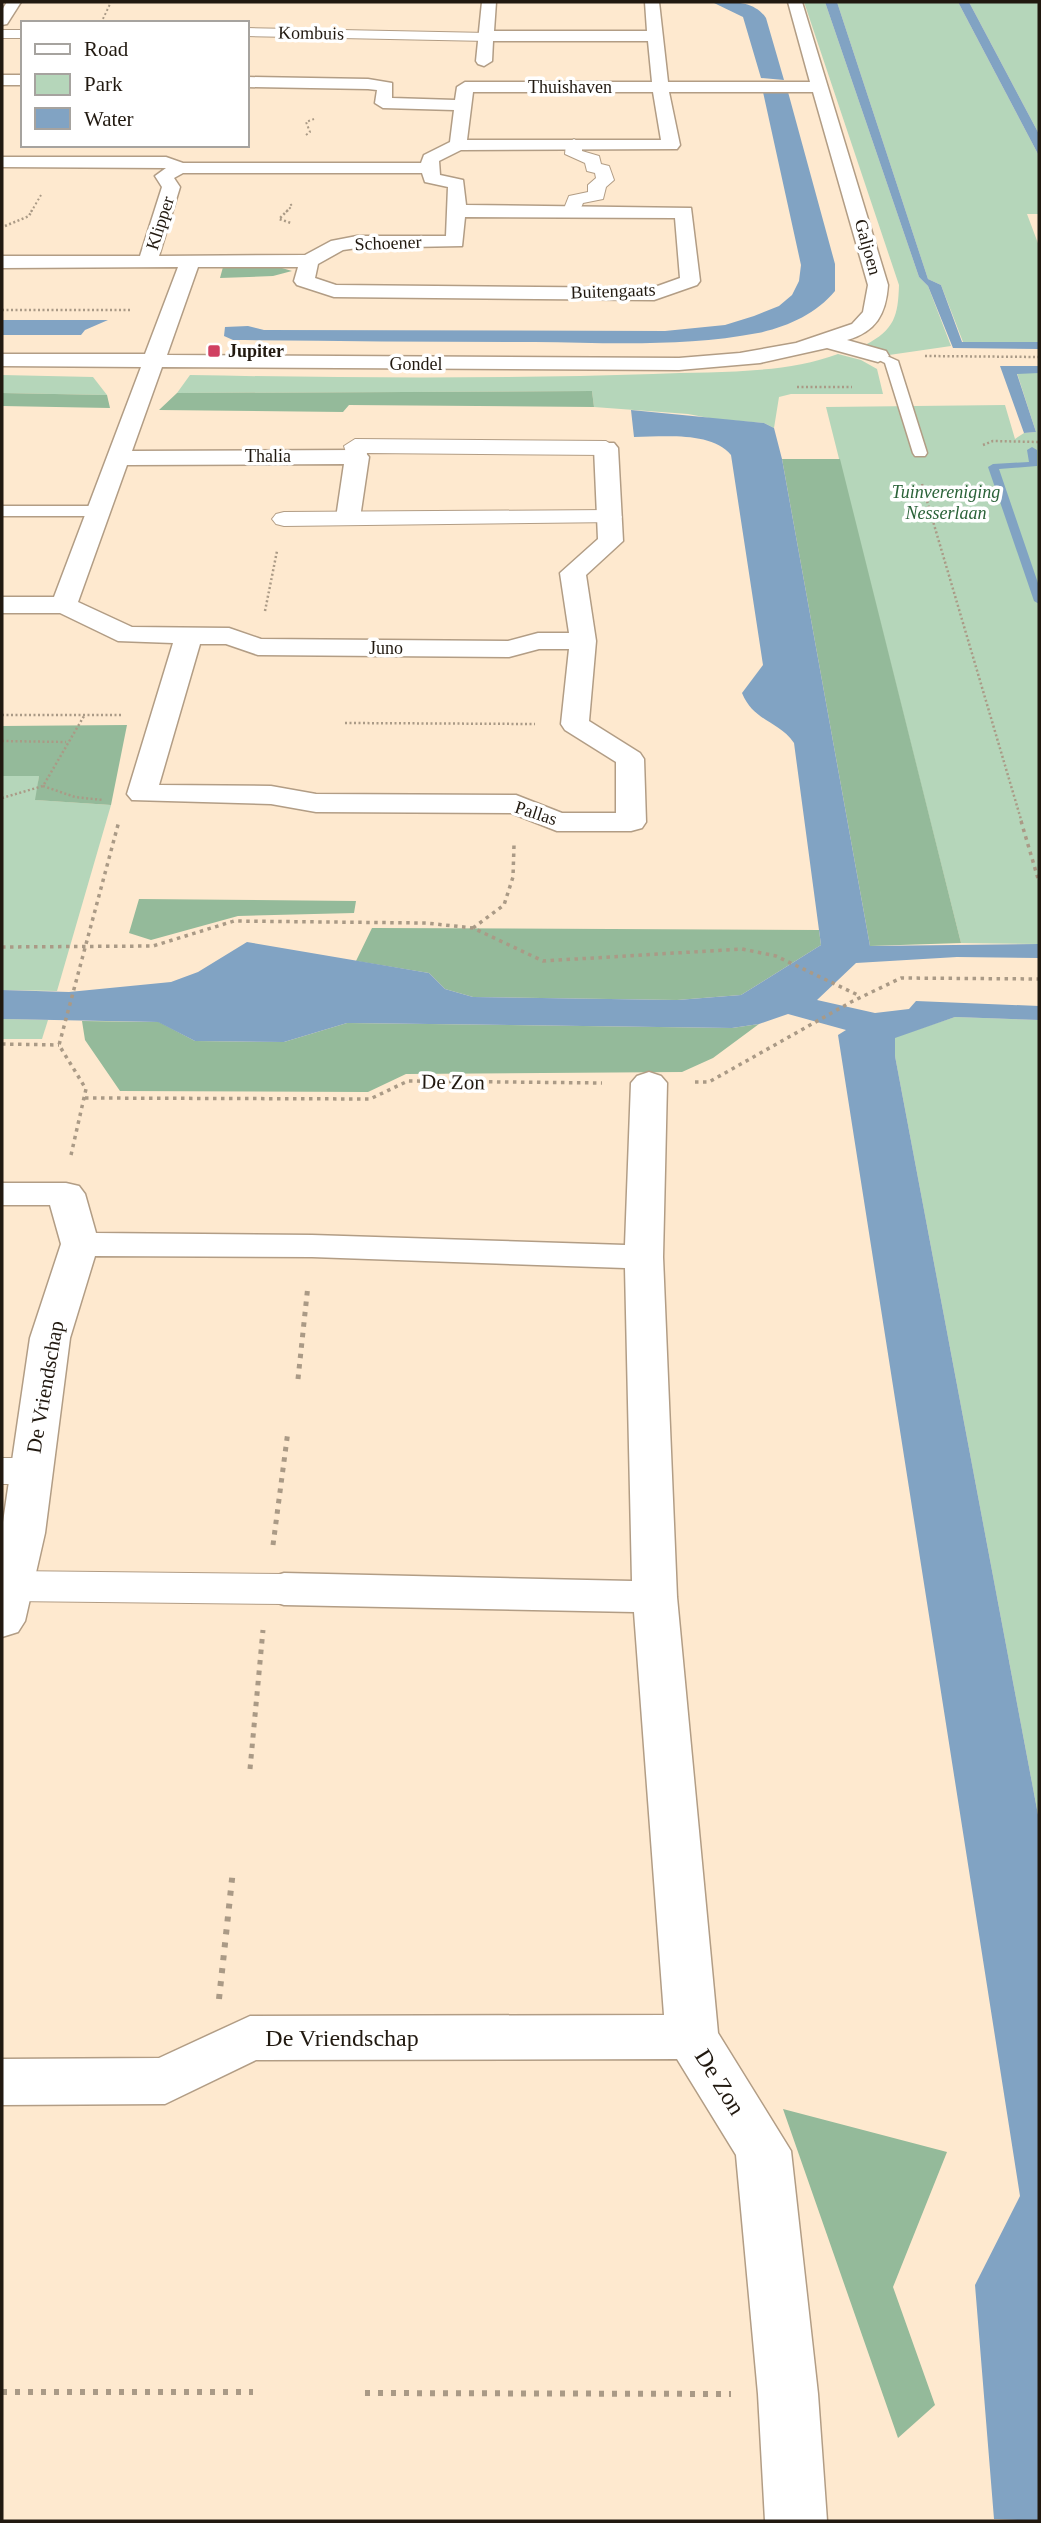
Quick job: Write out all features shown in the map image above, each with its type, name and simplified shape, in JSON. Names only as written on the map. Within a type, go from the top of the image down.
[{"type":"street","points":[[2,21],[14,2]]},
{"type":"street","points":[[458,145],[464,91],[488,37],[489,2]]},
{"type":"street","points":[[2,162],[431,169],[430,159],[458,145],[671,145],[660,86],[652,2]]},
{"type":"street","name":"Galjoen","points":[[795,2],[878,285],[876,305],[864,326],[827,341]]},
{"type":"street","points":[[780,8],[801,25]]},
{"type":"street","name":"Kombuis","points":[[248,32],[488,37]]},
{"type":"street","points":[[2,33],[21,34]]},
{"type":"street","points":[[488,37],[654,36]]},
{"type":"street","points":[[2,80],[21,80]]},
{"type":"street","points":[[248,82],[392,86],[383,103]]},
{"type":"street","name":"Thuishaven","points":[[464,91],[660,86],[820,87]]},
{"type":"street","points":[[383,103],[464,91]]},
{"type":"street","points":[[572,211],[575,200],[597,195],[597,185],[606,180],[603,170],[593,167],[593,160],[573,154],[574,144]]},
{"type":"street","points":[[173,165],[194,153],[193,147]]},
{"type":"street","name":"Klipper","points":[[147,263],[172,187],[164,176],[173,165]]},
{"type":"street","name":"Schoener","points":[[2,262],[309,261],[338,245],[358,242],[455,242],[457,184],[431,178],[431,169]]},
{"type":"street","name":"Buitengaats","points":[[309,261],[304,282],[334,291],[654,293],[690,281],[684,212],[457,211]]},
{"type":"street","points":[[64,605],[151,362],[190,262]]},
{"type":"street","points":[[827,341],[878,356]]},
{"type":"street","name":"Gondel","points":[[2,360],[679,364],[748,359],[827,341]]},
{"type":"street","points":[[348,519],[357,457],[355,446],[606,449],[611,541],[573,573],[583,641],[575,724]]},
{"type":"street","name":"Thalia","points":[[116,458],[357,457]]},
{"type":"street","points":[[284,519],[610,517]]},
{"type":"street","points":[[2,605],[64,605],[127,635],[189,636],[142,794]]},
{"type":"street","name":"Juno","points":[[189,636],[229,636],[258,647],[509,649],[538,641],[583,641]]},
{"type":"street","name":"Pallas","points":[[142,794],[271,795],[316,803],[516,804],[557,822],[631,822],[629,759],[575,724]]},
{"type":"street","name":"De Zon","points":[[649,1083],[644,1257],[654,1597],[692,2038],[763,2151],[788,2394],[796,2521]]},
{"type":"street","points":[[2,1194],[65,1194],[80,1244],[312,1246],[644,1257]]},
{"type":"street","name":"De Vriendschap","points":[[6,1603],[16,1471],[50,1338],[80,1244]]},
{"type":"street","points":[[6,1603],[275,1589],[654,1597]]},
{"type":"street","name":"De Vriendschap","points":[[2,2082],[165,2081],[250,2038],[692,2038]]},
{"type":"lane","points":[[878,356],[891,361],[920,453]]},
{"type":"lane","points":[[2,511],[97,511]]},
{"type":"path","points":[[102,21],[111,2]]},
{"type":"path","points":[[306,135],[310,132],[306,122],[362,111],[383,103]]},
{"type":"path","points":[[283,200],[292,206],[279,219],[306,224],[303,237],[338,245]]},
{"type":"path","points":[[2,310],[167,320]]},
{"type":"path","points":[[878,356],[1039,356]]},
{"type":"path","points":[[983,445],[993,441],[1039,442]]},
{"type":"path","points":[[920,453],[914,457],[1039,882]]},
{"type":"path","points":[[258,647],[284,519]]},
{"type":"path","points":[[2,715],[166,716]]},
{"type":"path","points":[[43,786],[66,742],[85,715]]},
{"type":"path","points":[[345,723],[575,724]]},
{"type":"path","points":[[2,741],[66,742]]},
{"type":"path","points":[[2,798],[43,786],[75,797],[105,800],[142,794]]},
{"type":"path","points":[[65,1194],[66,1177],[86,1089],[59,1045],[122,807],[142,794]]},
{"type":"path","points":[[473,928],[504,905],[513,877],[516,804]]},
{"type":"path","points":[[2,947],[153,946],[234,921],[426,923],[473,928],[543,961],[742,949],[776,956],[861,997]]},
{"type":"path","points":[[649,1083],[709,1082],[851,1002],[901,978],[1039,979]]},
{"type":"path","points":[[2,1044],[59,1045]]},
{"type":"path","name":"De Zon","points":[[85,1098],[370,1099],[408,1082],[649,1083]]},
{"type":"path","points":[[298,1379],[312,1246]]},
{"type":"path","points":[[250,1769],[275,1589],[288,1431]]},
{"type":"path","points":[[212,2056],[233,1870]]},
{"type":"path","points":[[2,2392],[253,2392]]},
{"type":"path","points":[[365,2393],[788,2394]]},
{"type":"green space","points":[[804,2],[825,2],[919,277],[928,286],[951,346],[889,355],[865,345],[883,334],[893,321],[899,285]]},
{"type":"green space","points":[[837,2],[958,2],[1039,156],[1039,214],[1027,214],[1039,246],[1039,342],[963,342],[941,285],[928,279]]},
{"type":"green space","points":[[969,2],[1039,2],[1039,134]]},
{"type":"green space","points":[[223,267],[282,268],[292,271],[273,276],[220,278]]},
{"type":"green space","points":[[838,354],[861,360],[877,369],[883,394],[791,394],[779,397],[774,428],[764,423],[688,414],[594,407],[592,391],[177,393],[190,375],[479,377],[723,372],[794,366]]},
{"type":"green space","name":"Tuinvereniging Nesserlaan","points":[[1017,373],[1039,373],[1039,944],[961,943],[826,407],[1005,405],[1015,439],[1024,433],[1036,432]]},
{"type":"green space","points":[[2,375],[93,377],[107,395],[2,393]]},
{"type":"green space","points":[[592,391],[594,407],[349,405],[343,412],[159,410],[177,393]]},
{"type":"green space","points":[[2,393],[107,395],[110,408],[2,406]]},
{"type":"green space","points":[[782,459],[840,459],[961,943],[870,946]]},
{"type":"green space","points":[[127,725],[111,805],[35,800],[39,776],[2,776],[2,726]]},
{"type":"green space","points":[[2,776],[39,776],[36,800],[111,805],[57,991],[2,990]]},
{"type":"green space","points":[[139,899],[356,901],[354,913],[238,916],[151,940],[129,933]]},
{"type":"green space","points":[[372,928],[819,930],[821,945],[741,995],[677,1000],[473,997],[445,989],[429,973],[356,961]]},
{"type":"green space","points":[[955,1017],[1039,1020],[1039,1820],[895,1056],[895,1037]]},
{"type":"green space","points":[[2,1019],[48,1020],[42,1039],[2,1039]]},
{"type":"green space","points":[[82,1021],[159,1022],[195,1041],[284,1042],[347,1023],[732,1028],[759,1024],[713,1058],[682,1072],[406,1074],[368,1092],[120,1091],[85,1040]]},
{"type":"green space","points":[[783,2109],[947,2152],[893,2287],[935,2405],[898,2438]]},
{"type":"water","points":[[712,2],[742,3],[761,12],[766,18],[784,80],[761,78],[743,17]]},
{"type":"water","points":[[825,2],[837,2],[928,279],[941,285],[962,342],[1039,342],[1039,349],[953,348],[928,286],[919,277]]},
{"type":"water","points":[[958,2],[969,2],[1039,134],[1039,156]]},
{"type":"water","points":[[763,92],[788,92],[835,264],[835,291],[810,313],[790,323],[758,333],[730,337],[647,343],[233,340],[224,336],[225,327],[248,326],[264,330],[665,331],[725,325],[779,306],[792,295],[799,281],[801,265]]},
{"type":"water","points":[[2,320],[108,320],[85,330],[81,335],[2,335]]},
{"type":"water","points":[[1000,366],[1039,366],[1039,373],[1017,374],[1036,432],[1024,433]]},
{"type":"water","points":[[631,410],[764,423],[774,428],[782,459],[870,946],[1039,944],[1039,958],[957,957],[856,963],[817,1000],[875,1013],[909,1009],[916,1001],[1039,1006],[1039,1020],[955,1017],[895,1038],[895,1056],[1039,1820],[1039,2521],[994,2519],[975,2285],[1020,2196],[838,1035],[846,1030],[788,1014],[759,1024],[732,1028],[347,1023],[284,1042],[195,1041],[158,1022],[2,1019],[2,990],[69,992],[171,982],[198,972],[247,942],[429,973],[445,989],[473,997],[677,1000],[741,995],[821,945],[794,743],[788,735],[753,710],[742,693],[763,665],[731,455],[722,447],[699,439],[672,436],[634,437]]},
{"type":"waterway","points":[[1032,450],[1034,464],[993,467],[1039,601]]},
{"type":"place","name":"Jupiter","points":[[214,351]]}]
